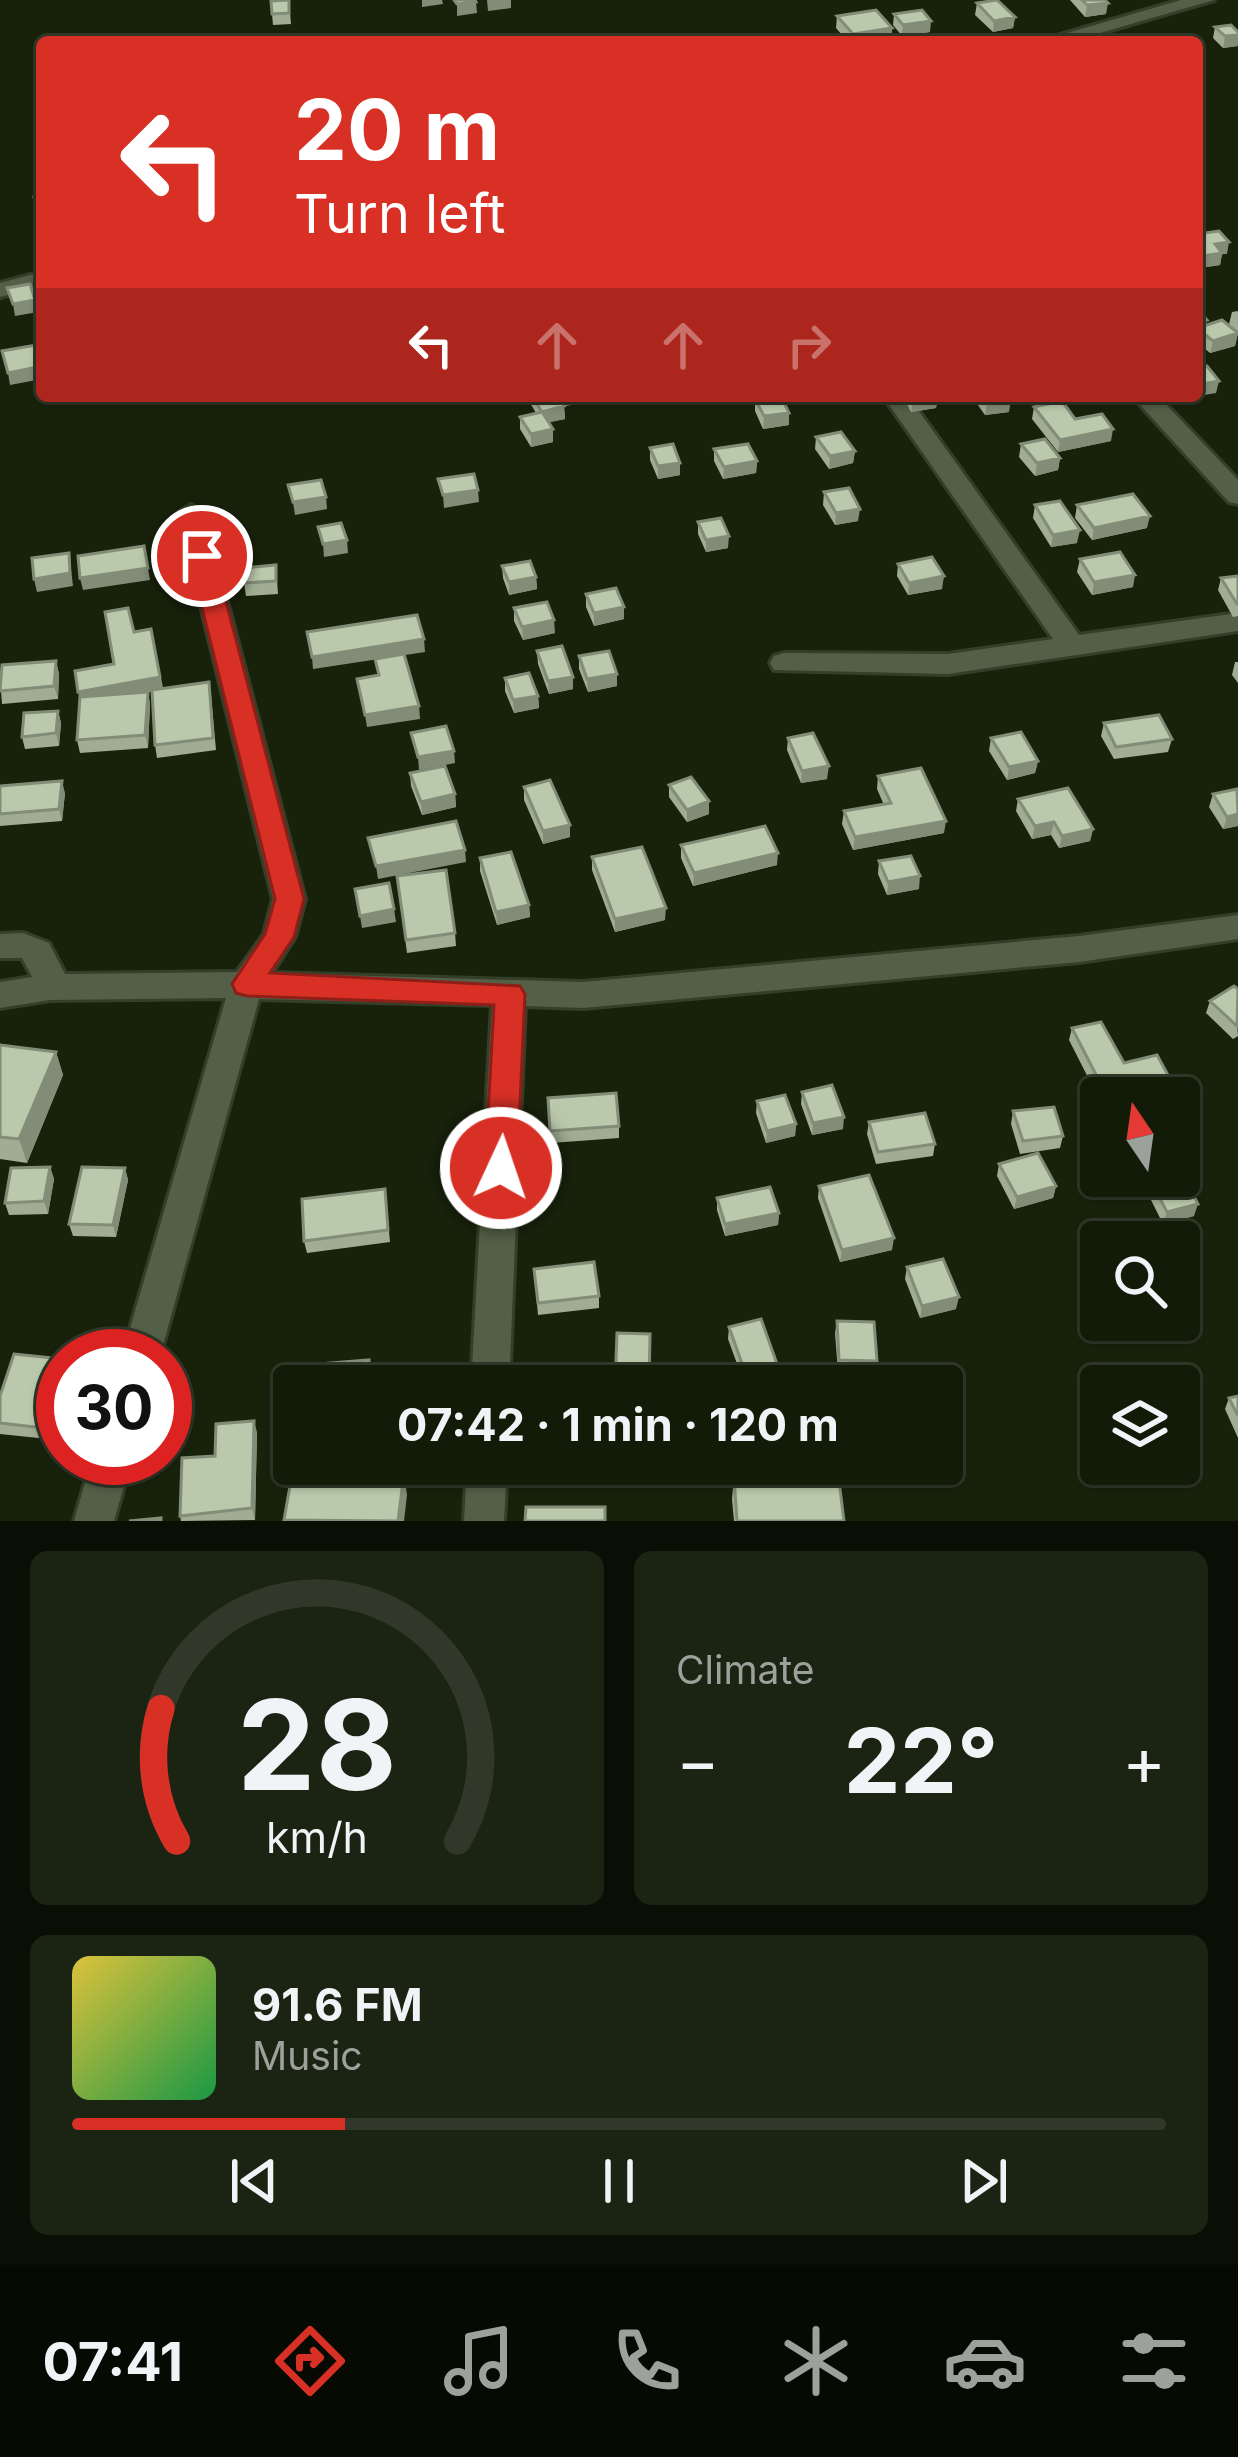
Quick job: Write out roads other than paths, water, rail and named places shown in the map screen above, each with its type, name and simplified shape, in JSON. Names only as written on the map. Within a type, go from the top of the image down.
[{"type":"street","points":[[1069,36],[1204,0]]},
{"type":"street","points":[[0,290],[36,281]]},
{"type":"street","points":[[899,402],[1072,646]]},
{"type":"street","points":[[1150,402],[1238,496]]},
{"type":"street","points":[[149,1329],[247,984],[279,937],[289,899],[191,513]]},
{"type":"street","points":[[784,663],[948,664],[1238,622]]},
{"type":"street","points":[[0,995],[50,987],[247,984],[583,995],[1079,949],[1238,927]]},
{"type":"street","points":[[0,946],[18,944],[41,952],[49,963],[50,987]]},
{"type":"street","points":[[491,1365],[509,994]]},
{"type":"street","points":[[94,1521],[104,1485]]},
{"type":"street","points":[[484,1521],[486,1485]]}]
